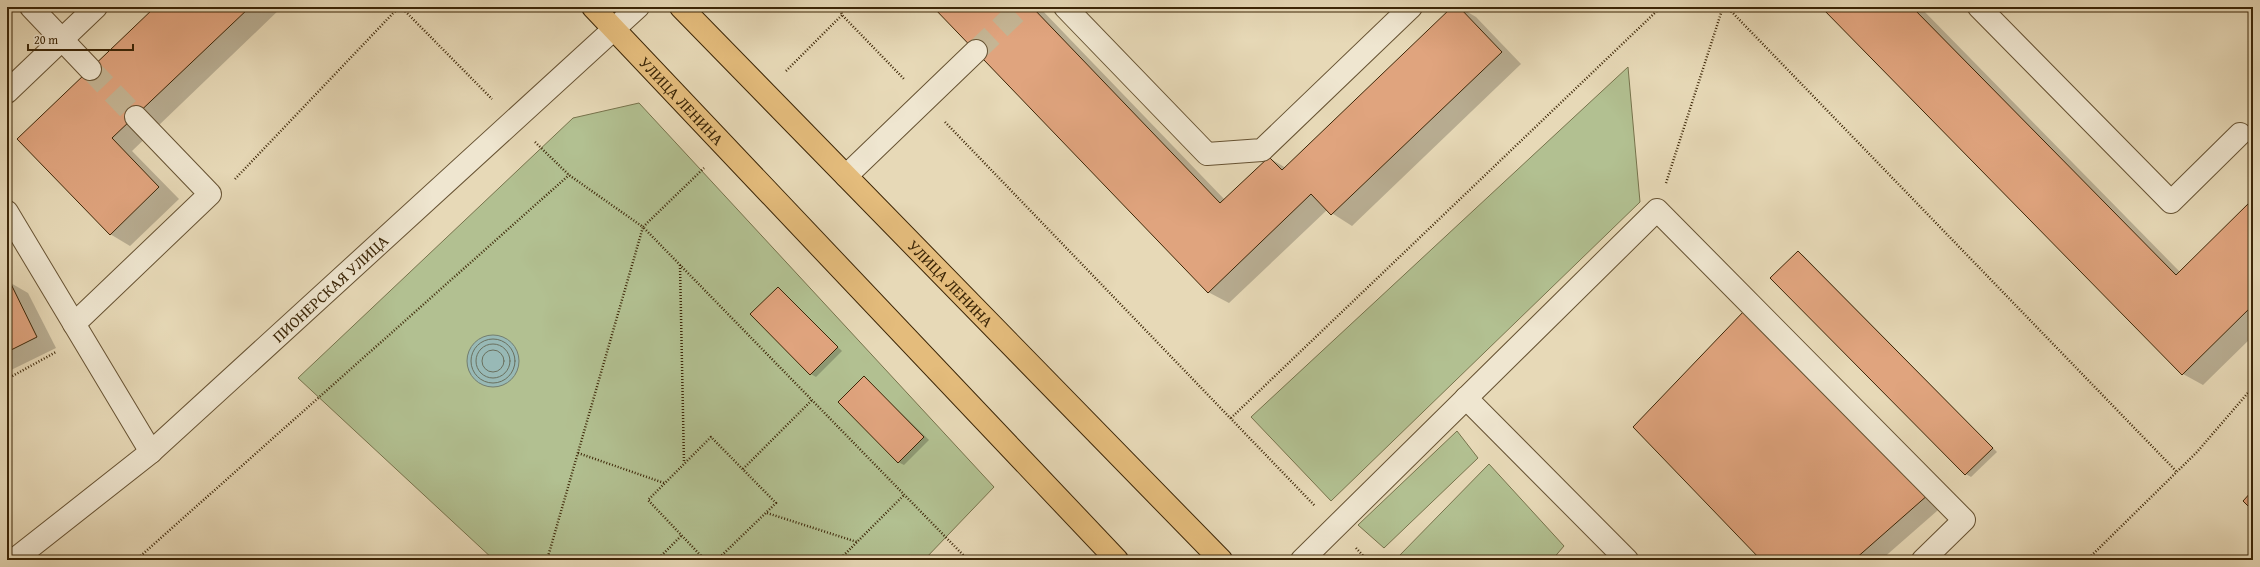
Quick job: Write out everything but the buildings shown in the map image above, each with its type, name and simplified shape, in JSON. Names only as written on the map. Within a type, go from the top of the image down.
[{"type":"main road","name":"УЛИЦА ЛЕНИНА","points":[[593,7],[1117,560]]},
{"type":"main road","name":"УЛИЦА ЛЕНИНА","points":[[681,7],[1220,560]]},
{"type":"street","points":[[31,7],[90,69]]},
{"type":"street","points":[[7,92],[96,7]]},
{"type":"street","name":"ПИОНЕРСКАЯ УЛИЦА","points":[[28,556],[151,452],[638,7]]},
{"type":"street","points":[[1065,7],[1207,154],[1262,150],[1412,7]]},
{"type":"street","points":[[1978,7],[2171,202],[2240,134]]},
{"type":"street","points":[[846,176],[976,52]]},
{"type":"street","points":[[74,324],[210,194],[136,116]]},
{"type":"street","points":[[1302,560],[1657,210],[1964,520],[1923,560]]},
{"type":"street","points":[[7,212],[151,452]]},
{"type":"street","points":[[1466,398],[1627,560]]},
{"type":"path","points":[[401,7],[513,121],[569,175],[643,227],[968,560]]},
{"type":"path","points":[[840,7],[842,15],[1367,560]]},
{"type":"path","points":[[1231,418],[1660,7]]},
{"type":"path","points":[[1657,210],[1723,7]]},
{"type":"path","points":[[1727,7],[2177,472]]},
{"type":"path","points":[[764,93],[842,15]]},
{"type":"path","points":[[547,560],[643,227],[726,148]]},
{"type":"path","points":[[136,560],[569,175]]},
{"type":"path","points":[[680,265],[684,464]]},
{"type":"path","points":[[2087,560],[2197,452],[2253,387]]},
{"type":"path","points":[[744,469],[812,400]]},
{"type":"path","points":[[705,560],[648,500],[711,437],[776,503],[718,560]]},
{"type":"path","points":[[578,454],[664,483]]},
{"type":"path","points":[[839,560],[904,495]]},
{"type":"path","points":[[767,513],[857,542]]},
{"type":"path","points":[[657,560],[681,536]]},
{"type":"green space","points":[[1628,67],[1640,202],[1331,501],[1251,417]]},
{"type":"green space","points":[[639,103],[994,487],[924,560],[494,560],[298,378],[573,118]]},
{"type":"green space","points":[[1457,431],[1478,458],[1384,548],[1358,525]]},
{"type":"green space","points":[[1489,464],[1564,546],[1552,560],[1438,560],[1399,556]]},
{"type":"water","points":[[493,335],[503,337],[511,343],[517,351],[519,361],[517,371],[511,379],[503,385],[493,387],[483,385],[475,379],[469,371],[467,361],[469,351],[475,343],[483,337]]},
{"type":"tunnel","points":[[976,51],[1022,7]]},
{"type":"tunnel","points":[[90,69],[136,117]]}]
